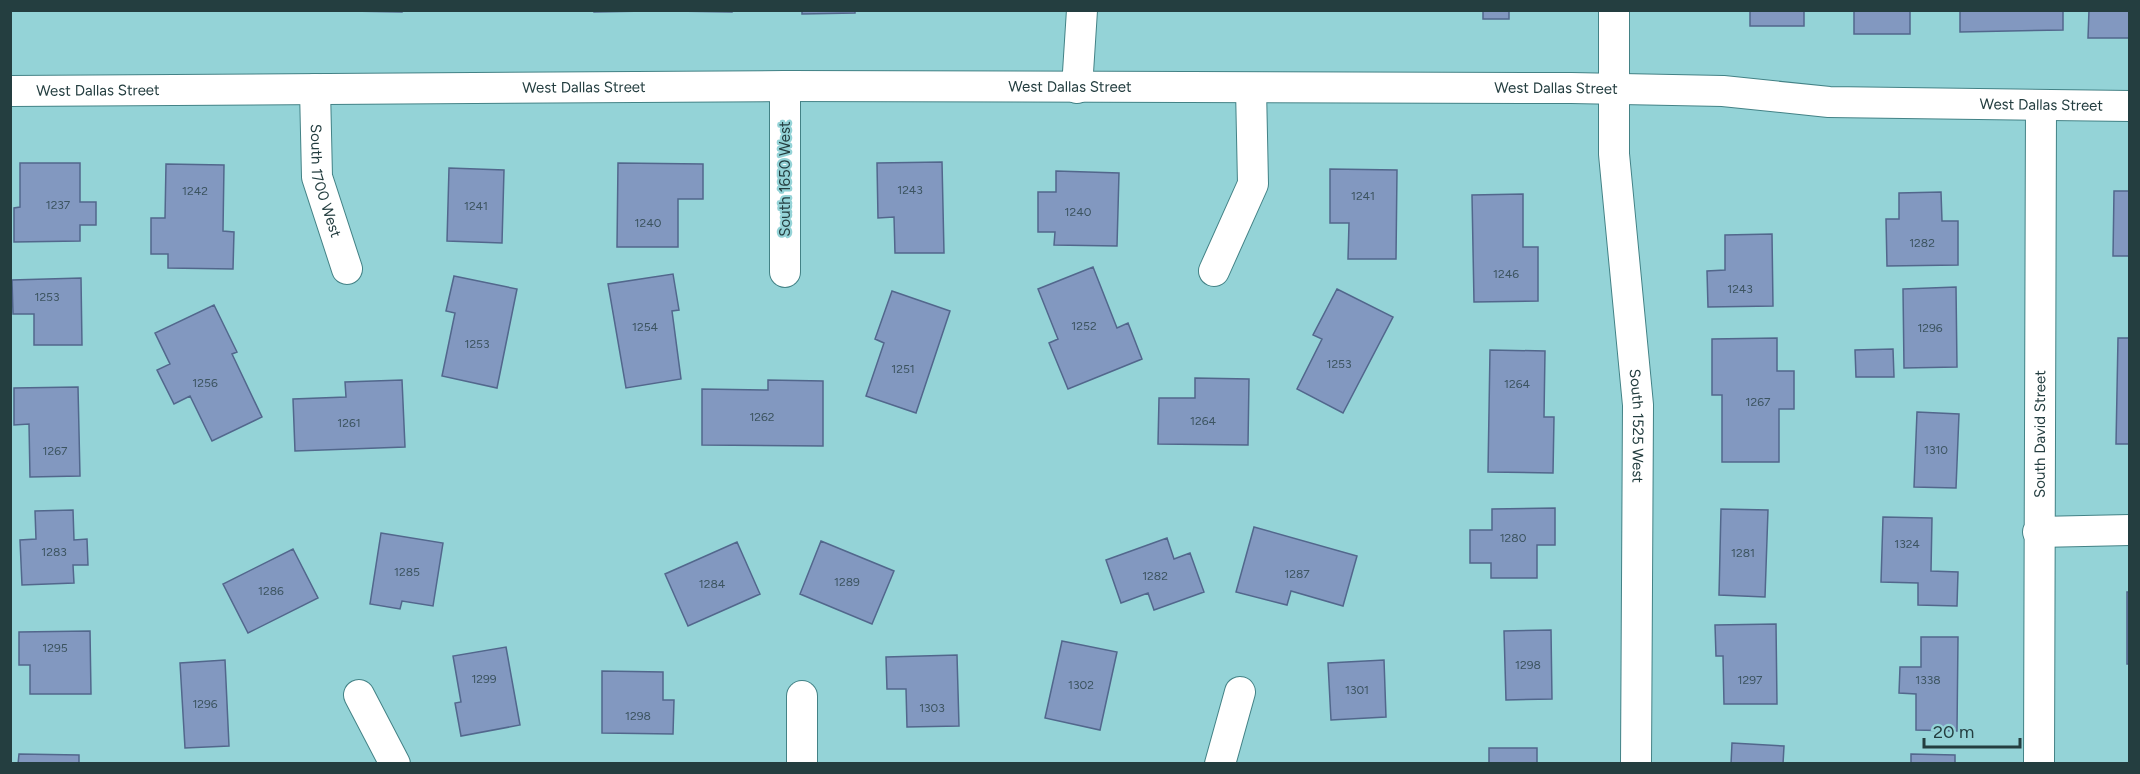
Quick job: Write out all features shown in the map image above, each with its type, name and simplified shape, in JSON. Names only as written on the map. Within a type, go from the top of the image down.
[{"type":"street","points":[[1077,88],[1082,10]]},
{"type":"street","name":"South 1525 West","points":[[1614,10],[1614,154],[1638,405],[1636,764]]},
{"type":"street","name":"West Dallas Street","points":[[10,92],[785,86],[1613,89],[1723,90],[1829,102],[2130,106]]},
{"type":"street","name":"South 1650 West","points":[[785,86],[785,272]]},
{"type":"street","points":[[1214,271],[1253,184],[1251,88]]},
{"type":"street","name":"South 1700 West","points":[[315,89],[317,177],[347,269]]},
{"type":"street","name":"South David Street","points":[[2039,764],[2041,105]]},
{"type":"street","points":[[2038,532],[2130,530]]},
{"type":"street","points":[[1220,764],[1240,692]]},
{"type":"street","points":[[359,695],[395,764]]},
{"type":"street","points":[[802,696],[802,764]]},
{"type":"building","points":[[402,10],[402,12],[349,11]]},
{"type":"building","points":[[594,10],[647,10],[647,11],[594,12]]},
{"type":"building","points":[[732,10],[732,12],[673,11]]},
{"type":"building","points":[[802,10],[855,10],[855,13],[802,14]]},
{"type":"building","points":[[1509,10],[1509,19],[1483,19],[1483,11],[1460,11]]},
{"type":"building","points":[[1750,10],[1804,10],[1804,26],[1750,26]]},
{"type":"building","points":[[1854,10],[1910,10],[1910,34],[1854,34]]},
{"type":"building","points":[[1960,10],[2063,10],[2063,30],[1960,32]]},
{"type":"building","points":[[2089,10],[2130,10],[2130,38],[2088,38]]},
{"type":"building","points":[[942,162],[944,253],[895,253],[894,217],[878,218],[877,163]]},
{"type":"building","points":[[20,163],[80,163],[80,202],[96,202],[96,225],[80,225],[80,241],[14,242],[14,208],[20,207]]},
{"type":"building","points":[[618,163],[703,164],[703,199],[678,199],[678,247],[617,247]]},
{"type":"building","points":[[166,164],[224,165],[223,231],[234,232],[233,269],[168,268],[168,254],[151,254],[151,218],[165,218]]},
{"type":"building","points":[[449,168],[504,170],[502,243],[447,241]]},
{"type":"building","points":[[1330,169],[1397,170],[1396,259],[1348,259],[1349,223],[1330,223]]},
{"type":"building","points":[[1056,171],[1119,173],[1117,246],[1054,245],[1055,232],[1038,232],[1038,192],[1056,192]]},
{"type":"building","points":[[2114,191],[2130,191],[2130,256],[2113,256]]},
{"type":"building","points":[[1941,192],[1942,221],[1958,221],[1958,265],[1887,266],[1886,219],[1899,219],[1899,193]]},
{"type":"building","points":[[1523,194],[1523,247],[1538,247],[1538,301],[1474,302],[1472,195]]},
{"type":"building","points":[[1772,234],[1773,306],[1708,307],[1707,271],[1725,270],[1725,235]]},
{"type":"building","points":[[1093,267],[1117,328],[1128,323],[1142,359],[1068,389],[1049,343],[1058,339],[1038,289]]},
{"type":"building","points":[[673,274],[679,310],[672,311],[681,379],[626,388],[608,284]]},
{"type":"building","points":[[454,276],[517,289],[497,388],[442,376],[455,313],[446,311]]},
{"type":"building","points":[[81,278],[82,345],[34,345],[34,314],[13,314],[12,280]]},
{"type":"building","points":[[1956,287],[1957,367],[1904,368],[1903,289]]},
{"type":"building","points":[[1337,289],[1393,317],[1343,413],[1297,389],[1322,339],[1313,335]]},
{"type":"building","points":[[892,291],[950,311],[916,413],[866,396],[884,343],[875,339]]},
{"type":"building","points":[[214,305],[237,352],[232,354],[262,417],[212,441],[190,396],[174,404],[157,370],[170,364],[155,333]]},
{"type":"building","points":[[1777,338],[1777,371],[1794,371],[1794,409],[1779,409],[1779,462],[1722,462],[1722,395],[1712,395],[1712,339]]},
{"type":"building","points":[[2118,338],[2130,338],[2130,444],[2116,444]]},
{"type":"building","points":[[1893,349],[1894,377],[1856,377],[1855,350]]},
{"type":"building","points":[[1490,350],[1545,351],[1544,417],[1554,417],[1553,473],[1488,472]]},
{"type":"building","points":[[1195,378],[1249,379],[1248,445],[1158,444],[1159,398],[1195,398]]},
{"type":"building","points":[[402,380],[405,447],[295,451],[293,399],[346,397],[345,382]]},
{"type":"building","points":[[768,380],[823,381],[823,446],[702,445],[702,389],[768,390]]},
{"type":"building","points":[[78,387],[80,476],[30,477],[29,424],[14,425],[14,388]]},
{"type":"building","points":[[1917,412],[1959,414],[1956,488],[1914,487]]},
{"type":"building","points":[[1555,508],[1555,545],[1537,545],[1537,578],[1491,578],[1491,563],[1470,563],[1470,530],[1492,530],[1492,509]]},
{"type":"building","points":[[1721,509],[1768,510],[1765,597],[1719,595]]},
{"type":"building","points":[[73,510],[74,540],[87,539],[88,565],[73,565],[74,583],[22,585],[20,540],[36,539],[35,511]]},
{"type":"building","points":[[1883,517],[1932,518],[1931,571],[1958,572],[1957,606],[1918,605],[1918,583],[1881,582]]},
{"type":"building","points":[[1254,527],[1357,556],[1343,606],[1291,591],[1287,605],[1236,592]]},
{"type":"building","points":[[381,533],[443,543],[433,606],[402,601],[400,609],[370,604]]},
{"type":"building","points":[[1167,538],[1174,559],[1190,553],[1204,592],[1154,610],[1148,593],[1121,603],[1106,560]]},
{"type":"building","points":[[821,541],[894,571],[872,624],[800,594]]},
{"type":"building","points":[[737,542],[760,594],[688,626],[665,574]]},
{"type":"building","points":[[293,549],[318,598],[248,633],[223,584]]},
{"type":"building","points":[[2127,592],[2130,592],[2130,664],[2127,664]]},
{"type":"building","points":[[1776,624],[1777,704],[1724,704],[1723,656],[1716,656],[1715,625]]},
{"type":"building","points":[[1551,630],[1552,699],[1506,700],[1504,631]]},
{"type":"building","points":[[90,631],[91,694],[30,694],[30,665],[19,665],[19,632]]},
{"type":"building","points":[[1921,637],[1958,637],[1957,731],[1916,730],[1916,694],[1899,693],[1900,667],[1921,667]]},
{"type":"building","points":[[1062,641],[1117,652],[1100,730],[1045,718]]},
{"type":"building","points":[[506,647],[520,725],[461,736],[455,703],[461,702],[453,656]]},
{"type":"building","points":[[957,655],[959,726],[907,727],[906,689],[887,689],[886,657]]},
{"type":"building","points":[[225,660],[229,746],[185,748],[180,663]]},
{"type":"building","points":[[1384,660],[1386,717],[1331,720],[1328,663]]},
{"type":"building","points":[[602,671],[663,672],[663,700],[674,700],[673,734],[602,733]]},
{"type":"building","points":[[1732,743],[1784,746],[1783,764],[1731,764]]},
{"type":"building","points":[[1489,748],[1537,748],[1537,764],[1489,764]]},
{"type":"building","points":[[19,754],[79,755],[79,764],[18,764]]},
{"type":"building","points":[[1911,754],[1955,755],[1955,764],[1911,764]]}]
